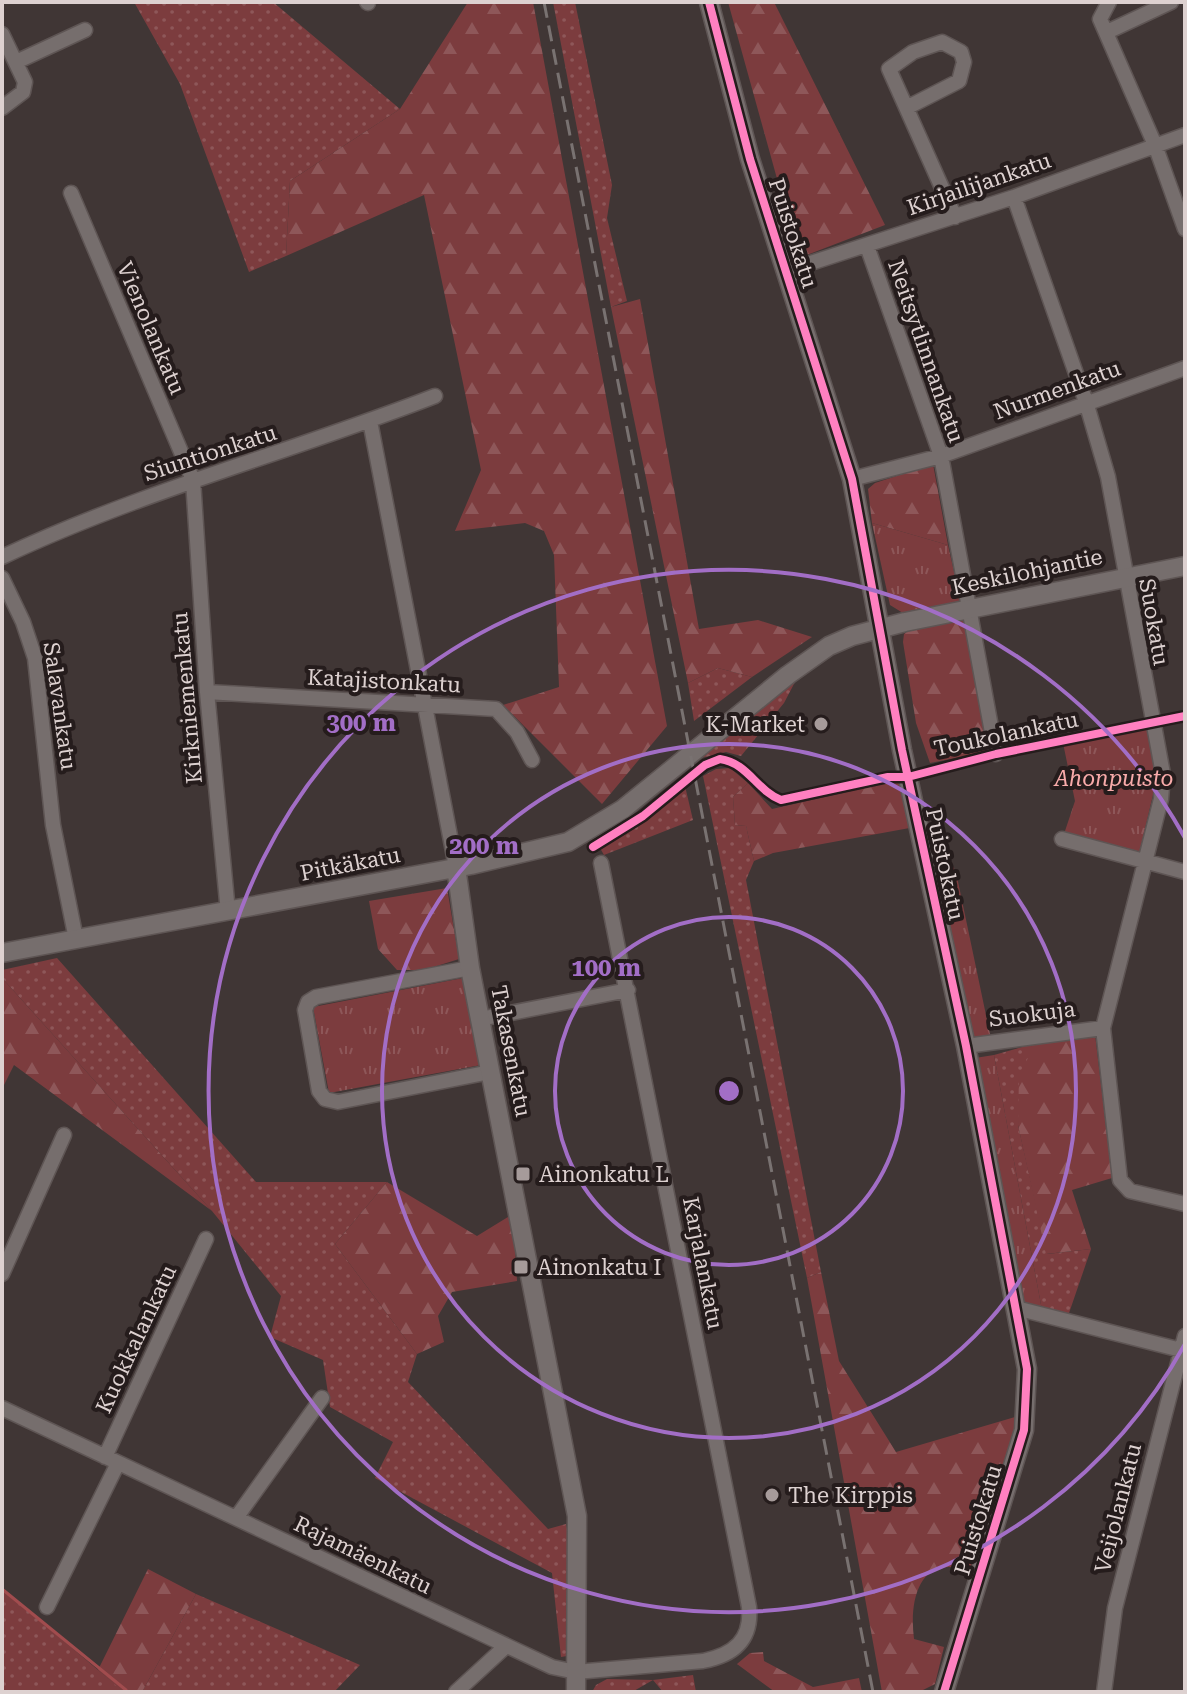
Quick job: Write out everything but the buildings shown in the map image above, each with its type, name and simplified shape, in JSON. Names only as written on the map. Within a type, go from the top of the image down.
[{"type":"street","name":"Puistokatu","points":[[709,2],[750,159],[852,479],[908,777],[966,1046],[1027,1369],[1024,1430],[944,1692]]},
{"type":"street","points":[[1109,2],[1100,19],[1155,145],[1185,229]]},
{"type":"street","points":[[1107,32],[1171,2]]},
{"type":"street","points":[[16,62],[85,30]]},
{"type":"street","points":[[2,34],[25,82],[23,92],[2,108]]},
{"type":"street","points":[[908,107],[959,81],[964,62],[961,52],[942,42],[913,52],[889,69],[955,217]]},
{"type":"street","name":"Kirjailijankatu","points":[[786,271],[1014,197],[1185,135]]},
{"type":"street","name":"Vienolankatu","points":[[71,193],[193,480]]},
{"type":"street","name":"Suokatu","points":[[1014,197],[1086,402],[1108,477],[1163,774],[1161,799],[1103,1028],[1120,1180],[1130,1191],[1185,1204]]},
{"type":"street","name":"Neitsytlinnankatu","points":[[867,246],[941,456],[996,754]]},
{"type":"street","name":"Nurmenkatu","points":[[852,479],[941,456],[1185,368]]},
{"type":"street","name":"Siuntionkatu","points":[[2,557],[77,522],[435,396]]},
{"type":"street","name":"Takasenkatu","points":[[370,421],[456,867],[470,968],[577,1516],[576,1692]]},
{"type":"street","name":"Kirkniemenkatu","points":[[193,480],[207,692],[228,912]]},
{"type":"street","name":"Keskilohjantie","points":[[880,627],[1185,566]]},
{"type":"street","name":"Salavankatu","points":[[2,578],[23,622],[35,658],[53,825],[76,939]]},
{"type":"street","name":"Pitkäkatu","points":[[2,953],[228,912],[568,842],[623,809],[829,646],[880,627]]},
{"type":"street","name":"Katajistonkatu","points":[[207,692],[496,709],[517,732],[532,760]]},
{"type":"street","points":[[1062,839],[1185,872]]},
{"type":"street","name":"Karjalankatu","points":[[601,863],[749,1607],[751,1625],[746,1639],[721,1658]]},
{"type":"street","points":[[470,968],[316,997],[308,1002],[305,1010],[319,1091],[325,1099],[338,1102],[490,1072]]},
{"type":"street","points":[[480,1019],[628,990]]},
{"type":"street","name":"Suokuja","points":[[966,1046],[1103,1028]]},
{"type":"street","points":[[2,1274],[64,1135]]},
{"type":"street","name":"Kuokkalankatu","points":[[47,1607],[206,1239]]},
{"type":"street","points":[[1016,1308],[1184,1346]]},
{"type":"street","name":"Veijolankatu","points":[[1104,1692],[1115,1608],[1184,1346]]},
{"type":"street","points":[[236,1518],[322,1398]]},
{"type":"street","name":"Rajamäenkatu","points":[[2,1408],[552,1667],[576,1672],[721,1658]]},
{"type":"street","points":[[456,1692],[505,1647]]},
{"type":"green space","points":[[134,2],[273,2],[400,109],[290,181],[286,256],[249,272],[180,84]]},
{"type":"green space","points":[[468,2],[533,2],[667,726],[602,804],[503,705],[559,687],[554,555],[544,531],[525,523],[455,531],[481,470],[424,195],[286,256],[290,181],[400,109]]},
{"type":"green space","points":[[553,2],[575,2],[612,185],[607,218],[627,301],[611,307]]},
{"type":"green space","points":[[728,2],[774,2],[885,225],[799,258]]},
{"type":"green space","points":[[640,299],[699,629],[758,620],[812,637],[752,677],[718,668],[688,683],[611,307]]},
{"type":"green space","points":[[933,464],[948,545],[872,523],[868,489],[875,483]]},
{"type":"green space","points":[[872,523],[948,545],[961,603],[903,613],[890,605]]},
{"type":"green space","points":[[968,621],[990,747],[987,752],[930,763],[916,723],[904,634],[910,629]]},
{"type":"green space","points":[[718,668],[752,677],[694,721],[688,683]]},
{"type":"green space","points":[[795,682],[784,703],[741,756],[726,752],[701,758]]},
{"type":"green space","name":"Ahonpuisto","points":[[1149,726],[1157,778],[1139,854],[1064,834],[1075,801],[1063,743]]},
{"type":"green space","points":[[730,768],[748,783],[733,797],[735,825],[746,826],[754,861],[746,880],[821,1272],[807,1278],[703,776],[716,769]]},
{"type":"green space","points":[[895,781],[904,785],[915,827],[773,853],[754,861],[746,826],[735,825],[733,797],[748,783],[772,809]]},
{"type":"green space","points":[[685,786],[693,820],[604,855],[600,848],[649,818]]},
{"type":"green space","points":[[934,855],[947,855],[956,872],[991,1039],[971,1043]]},
{"type":"green space","points":[[447,888],[459,959],[424,970],[397,970],[378,949],[369,901]]},
{"type":"green space","points":[[57,958],[256,1182],[387,1182],[335,1244],[417,1354],[408,1382],[548,1529],[566,1524],[571,1548],[567,1656],[561,1657],[552,1573],[375,1478],[393,1442],[330,1407],[323,1360],[270,1337],[281,1296],[212,1211],[2,978],[2,970]]},
{"type":"green space","points":[[2,978],[212,1211],[14,1065],[2,1089]]},
{"type":"green space","points":[[463,978],[481,1065],[329,1093],[313,1007]]},
{"type":"green space","points":[[1095,1034],[1112,1178],[1072,1190],[1091,1249],[1046,1254],[1018,1125],[1019,1075],[1036,1043]]},
{"type":"green space","points":[[1036,1043],[1018,1125],[1047,1254],[1091,1249],[1068,1316],[1042,1310],[994,1055]]},
{"type":"green space","points":[[994,1055],[1042,1310],[1021,1307],[975,1058]]},
{"type":"green space","points":[[387,1182],[477,1236],[513,1214],[517,1281],[452,1292],[438,1316],[444,1342],[417,1354],[335,1244]]},
{"type":"green space","points":[[821,1272],[839,1361],[896,1452],[1015,1417],[1012,1451],[969,1571],[952,1567],[928,1574],[916,1596],[914,1639],[944,1647],[935,1684],[919,1692],[882,1692],[807,1278]]},
{"type":"green space","points":[[148,1569],[196,1594],[142,1692],[123,1692],[98,1670]]},
{"type":"green space","points":[[2,1589],[123,1691],[123,1692],[2,1692]]},
{"type":"green space","points":[[196,1594],[360,1665],[334,1692],[142,1692]]},
{"type":"green space","points":[[763,1652],[764,1661],[813,1687],[859,1678],[862,1692],[775,1692],[737,1664],[750,1653]]},
{"type":"green space","points":[[693,1675],[696,1692],[663,1692],[653,1680]]},
{"type":"green space","points":[[607,1679],[653,1680],[632,1692],[592,1692],[596,1685]]},
{"type":"waterway","points":[[2,1589],[126,1690]]},
{"type":"railway","points":[[544,2],[873,1692]]},
{"type":"cycle path","points":[[709,2],[750,159],[852,479],[902,750],[966,1046],[1027,1369],[1024,1430],[944,1692]]},
{"type":"cycle path","name":"Toukolankatu","points":[[593,847],[643,816],[705,765],[720,759],[738,766],[772,796],[781,800],[888,777],[908,777],[996,754],[1185,716]]},
{"type":"place","name":"K-Market","points":[[821,724]]},
{"type":"place","name":"Ainonkatu L","points":[[523,1174]]},
{"type":"place","name":"Ainonkatu I","points":[[521,1267]]},
{"type":"place","name":"The Kirppis","points":[[772,1495]]}]
